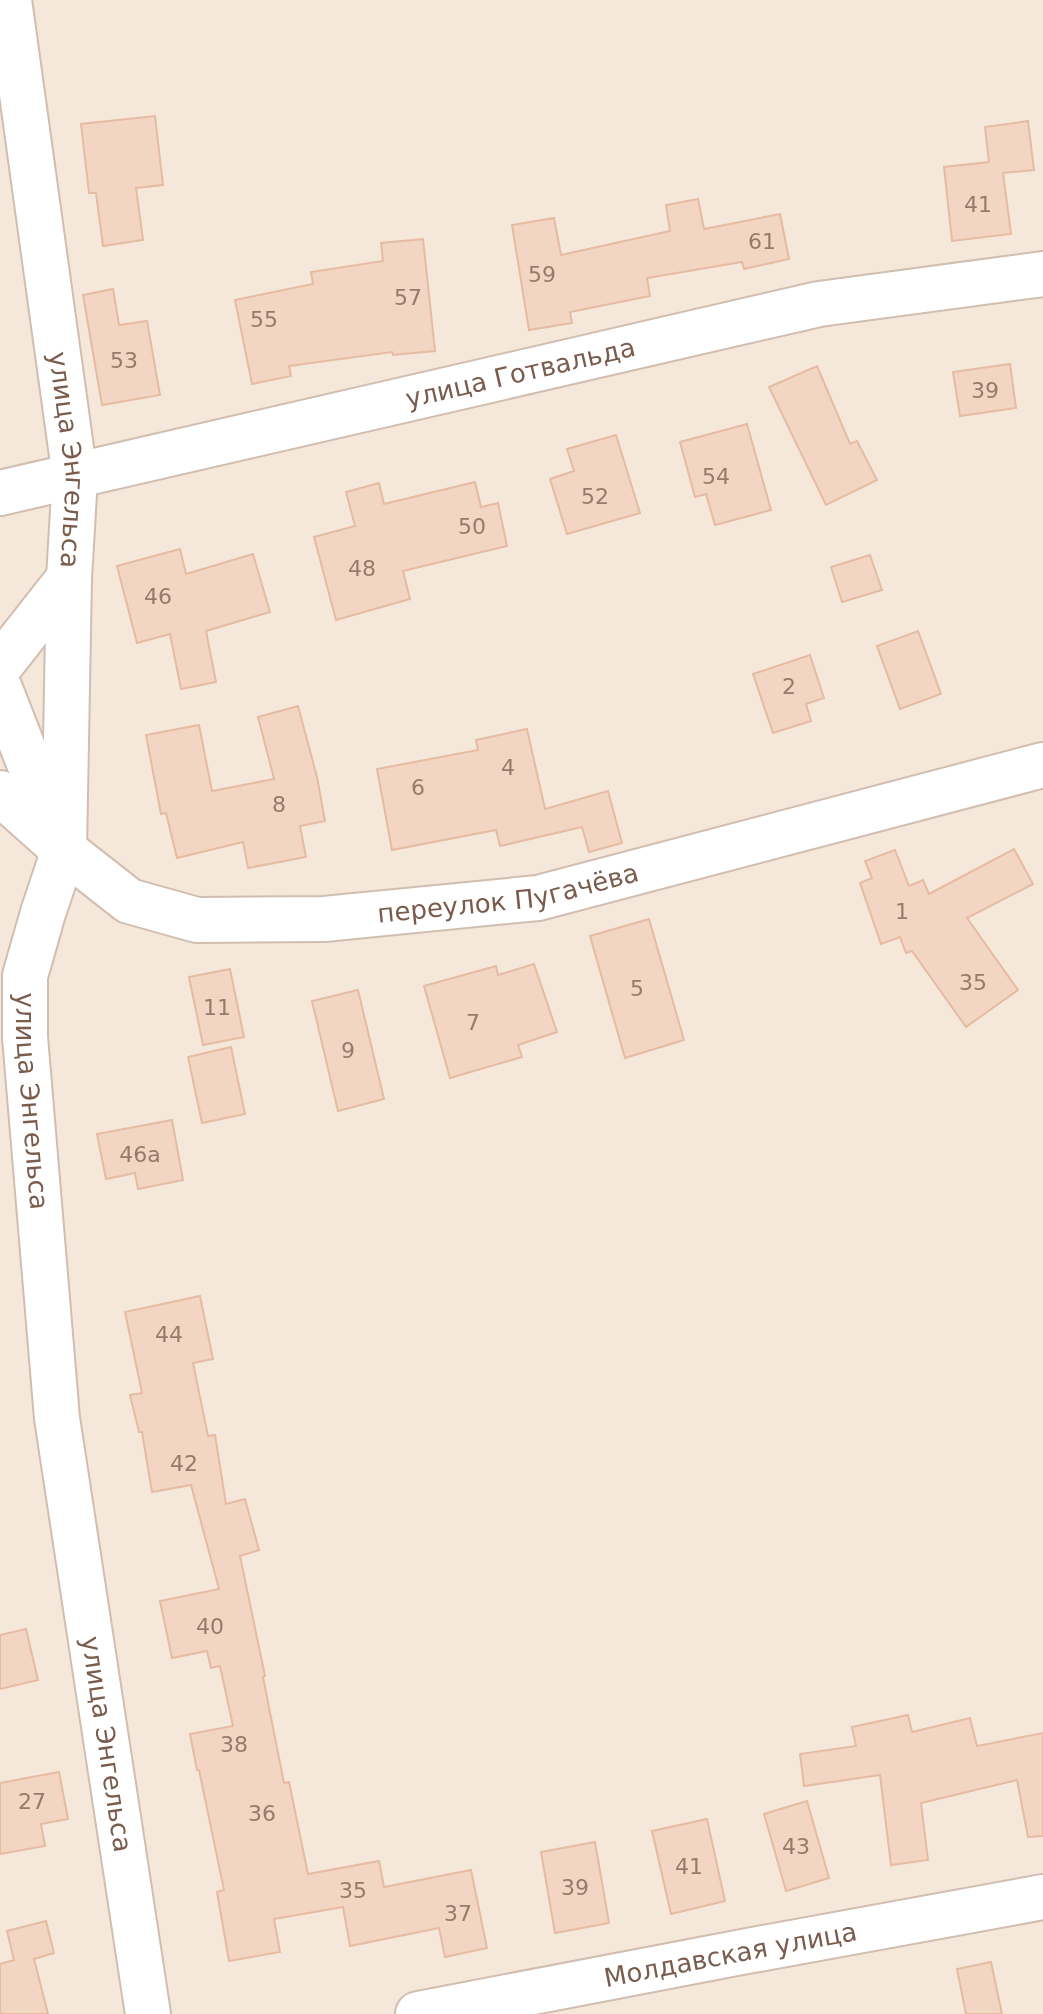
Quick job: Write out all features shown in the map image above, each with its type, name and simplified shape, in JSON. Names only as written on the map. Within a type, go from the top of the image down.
[{"type":"street","name":"улица Энгельса","points":[[9,0],[75,477],[69,578],[64,850],[25,976],[25,1037],[57,1418],[148,2014]]},
{"type":"street","name":"улица Готвальда","points":[[0,493],[819,304],[1043,274]]},
{"type":"street","points":[[0,666],[69,578]]},
{"type":"street","points":[[0,689],[64,850]]},
{"type":"street","name":"переулок Пугачёва","points":[[0,793],[64,850],[129,901],[197,920],[324,919],[538,898],[1043,765]]},
{"type":"street","name":"Молдавская улица","points":[[418,2014],[1043,1897]]},
{"type":"shaded area","points":[[0,0],[1043,0],[1043,2014],[0,2014]]},
{"type":"building","points":[[155,116],[163,185],[136,188],[143,240],[103,246],[96,193],[89,193],[81,124]]},
{"type":"building","points":[[1028,121],[1034,170],[1003,173],[1011,234],[952,241],[944,167],[989,162],[985,127]]},
{"type":"building","points":[[698,199],[704,229],[780,214],[789,259],[744,269],[742,262],[647,278],[650,296],[570,312],[572,323],[529,330],[512,225],[554,218],[561,255],[670,231],[666,205]]},
{"type":"building","points":[[423,239],[435,351],[393,355],[392,352],[289,366],[291,376],[252,384],[235,300],[313,284],[311,272],[383,261],[381,243]]},
{"type":"building","points":[[113,289],[119,325],[147,321],[160,395],[102,405],[83,295]]},
{"type":"building","points":[[1010,364],[1016,408],[960,416],[953,372]]},
{"type":"building","points":[[817,366],[850,444],[857,441],[877,480],[826,505],[769,387]]},
{"type":"building","points":[[747,424],[771,510],[715,525],[706,494],[695,497],[680,442]]},
{"type":"building","points":[[616,435],[640,513],[567,534],[550,479],[574,471],[567,449]]},
{"type":"building","points":[[475,482],[481,507],[498,503],[507,546],[403,571],[410,599],[336,620],[314,537],[355,526],[346,492],[379,483],[384,504]]},
{"type":"building","points":[[180,549],[186,574],[253,554],[270,612],[206,631],[216,682],[181,689],[170,634],[137,643],[117,566]]},
{"type":"building","points":[[870,555],[882,590],[842,602],[831,567]]},
{"type":"building","points":[[918,631],[941,694],[900,709],[877,646]]},
{"type":"building","points":[[810,655],[824,698],[806,704],[811,721],[773,733],[753,674]]},
{"type":"building","points":[[298,706],[325,821],[300,826],[306,857],[248,868],[243,842],[177,858],[166,813],[161,814],[146,735],[199,725],[212,791],[274,779],[258,717]]},
{"type":"building","points":[[527,729],[545,809],[608,791],[622,843],[589,852],[582,827],[500,846],[496,830],[392,850],[377,769],[478,750],[476,740]]},
{"type":"building","points":[[1014,849],[1033,884],[967,918],[1018,990],[966,1027],[912,951],[906,953],[900,937],[881,944],[860,883],[872,878],[865,861],[895,850],[909,886],[923,880],[929,894]]},
{"type":"building","points":[[649,919],[684,1040],[625,1058],[590,936]]},
{"type":"building","points":[[534,964],[557,1032],[518,1045],[522,1057],[450,1078],[424,986],[496,966],[498,975]]},
{"type":"building","points":[[230,969],[244,1037],[203,1045],[189,977]]},
{"type":"building","points":[[358,990],[384,1099],[338,1111],[312,1001]]},
{"type":"building","points":[[231,1047],[245,1114],[202,1123],[188,1057]]},
{"type":"building","points":[[172,1120],[183,1180],[138,1189],[135,1173],[106,1179],[97,1134]]},
{"type":"building","points":[[200,1296],[213,1359],[193,1363],[208,1436],[215,1435],[226,1504],[245,1499],[259,1550],[240,1556],[284,1783],[289,1782],[308,1874],[379,1861],[384,1887],[471,1870],[487,1948],[445,1957],[439,1928],[350,1946],[343,1907],[274,1919],[280,1952],[229,1961],[217,1892],[224,1890],[190,1734],[233,1726],[220,1666],[211,1668],[207,1651],[172,1658],[160,1601],[219,1589],[191,1485],[152,1492],[142,1432],[139,1432],[130,1395],[142,1393],[125,1312]]},
{"type":"building","points":[[26,1629],[38,1680],[0,1689],[0,1635]]},
{"type":"building","points":[[908,1715],[912,1732],[970,1718],[977,1746],[1043,1733],[1043,1836],[1028,1837],[1017,1780],[921,1803],[928,1860],[891,1865],[880,1775],[804,1786],[800,1754],[856,1746],[852,1727]]},
{"type":"building","points":[[59,1772],[68,1819],[41,1824],[45,1846],[0,1854],[0,1783]]},
{"type":"building","points":[[807,1801],[829,1878],[786,1891],[764,1814]]},
{"type":"building","points":[[707,1819],[725,1901],[671,1914],[652,1831]]},
{"type":"building","points":[[595,1842],[609,1923],[555,1933],[541,1852]]},
{"type":"building","points":[[46,1921],[54,1953],[34,1959],[48,2014],[0,2014],[0,1964],[14,1960],[7,1931]]},
{"type":"building","points":[[991,1962],[1002,2014],[966,2014],[957,1969]]}]
